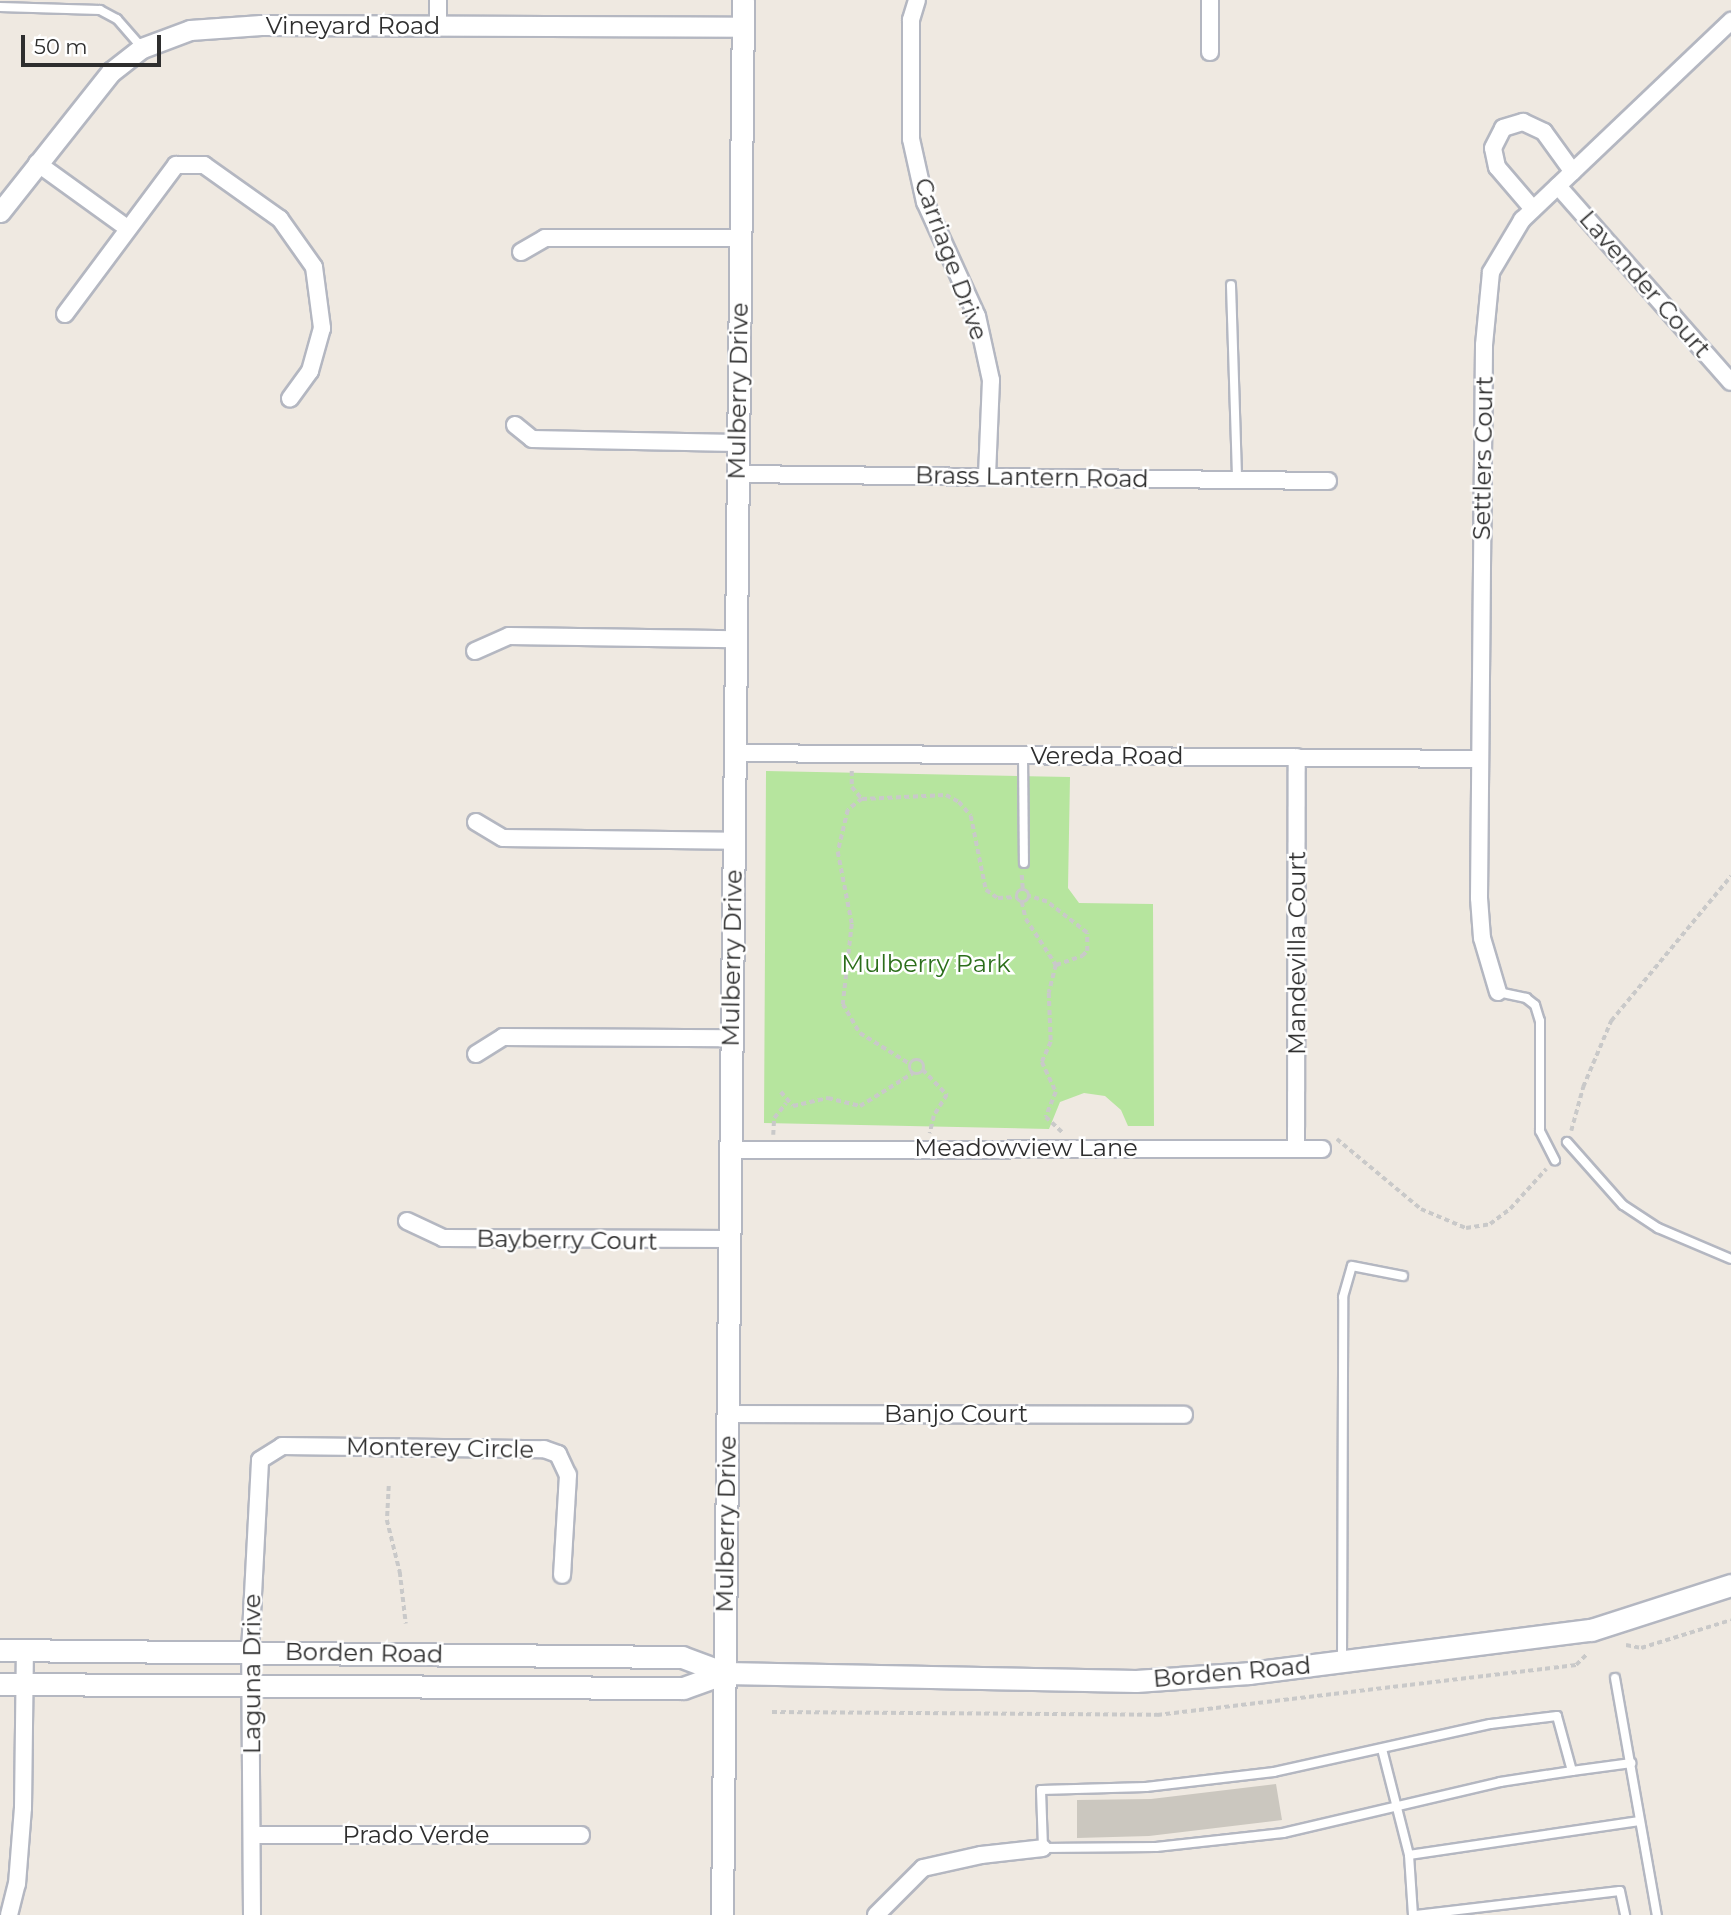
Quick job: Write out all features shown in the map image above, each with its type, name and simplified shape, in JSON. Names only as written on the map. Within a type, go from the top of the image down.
[{"type":"main road","name":"Mulberry Drive","points":[[722,1915],[743,0]]},
{"type":"main road","name":"Borden Road","points":[[0,1650],[682,1657],[725,1673],[1136,1681],[1342,1662],[1591,1630],[1731,1585]]},
{"type":"main road","name":"Borden Road","points":[[0,1684],[250,1688],[683,1688],[725,1673]]},
{"type":"street","points":[[438,0],[438,26]]},
{"type":"street","name":"Carriage Drive","points":[[917,0],[911,20],[911,139],[925,202],[977,316],[991,380],[987,477]]},
{"type":"street","points":[[1210,0],[1210,52]]},
{"type":"street","name":"Settlers Court","points":[[1498,992],[1481,925],[1484,345],[1491,272],[1533,209],[1731,21]]},
{"type":"street","name":"Vineyard Road","points":[[0,212],[111,72],[142,48],[190,30],[261,26],[743,27]]},
{"type":"street","points":[[1533,209],[1497,167],[1493,148],[1503,128],[1523,122],[1544,132],[1573,172]]},
{"type":"street","points":[[37,163],[127,228]]},
{"type":"street","points":[[65,314],[176,165],[204,165],[280,219],[314,267],[322,328],[310,371],[289,399]]},
{"type":"street","name":"Lavender Court","points":[[1558,186],[1731,382]]},
{"type":"street","points":[[522,251],[545,238],[739,238]]},
{"type":"street","points":[[515,425],[533,439],[737,443]]},
{"type":"street","name":"Brass Lantern Road","points":[[737,474],[1328,481]]},
{"type":"street","points":[[475,651],[509,636],[735,639]]},
{"type":"street","name":"Vereda Road","points":[[734,753],[1480,759]]},
{"type":"street","name":"Mandevilla Court","points":[[1296,1149],[1297,757]]},
{"type":"street","points":[[476,822],[503,838],[733,841]]},
{"type":"street","points":[[476,1054],[503,1037],[731,1038]]},
{"type":"street","name":"Meadowview Lane","points":[[730,1150],[772,1147],[1322,1149]]},
{"type":"street","name":"Bayberry Court","points":[[407,1221],[443,1238],[731,1238]]},
{"type":"street","name":"Banjo Court","points":[[727,1414],[1184,1415]]},
{"type":"street","name":"Monterey Circle","points":[[282,1446],[544,1449],[558,1454],[568,1475],[562,1575]]},
{"type":"street","name":"Laguna Drive","points":[[252,1915],[250,1652],[256,1472],[260,1460],[282,1446]]},
{"type":"street","points":[[9,1915],[17,1884],[23,1808],[25,1650]]},
{"type":"street","name":"Prado Verde","points":[[252,1835],[580,1835]]},
{"type":"street","points":[[876,1915],[923,1868],[981,1855],[1043,1848]]},
{"type":"lane","points":[[0,7],[100,10],[117,19],[142,48]]},
{"type":"lane","points":[[1231,285],[1237,480]]},
{"type":"lane","points":[[1023,755],[1024,863]]},
{"type":"lane","points":[[1498,992],[1525,998],[1535,1005],[1540,1021],[1540,1131],[1555,1160]]},
{"type":"lane","points":[[1567,1142],[1623,1205],[1658,1228],[1731,1259]]},
{"type":"lane","points":[[1342,1662],[1343,1297],[1352,1266],[1403,1276]]},
{"type":"lane","points":[[1615,1678],[1657,1915]]},
{"type":"lane","points":[[1572,1771],[1557,1716],[1490,1724],[1274,1772],[1146,1787],[1041,1790],[1043,1848],[1156,1847],[1283,1833],[1500,1782],[1631,1763]]},
{"type":"lane","points":[[1382,1749],[1409,1855],[1415,1915],[1467,1912],[1620,1891],[1625,1915]]},
{"type":"lane","points":[[1409,1855],[1640,1821]]},
{"type":"path","points":[[852,754],[852,787],[862,799]]},
{"type":"path","points":[[913,1073],[910,1064],[860,1033],[844,1004],[852,924],[838,852],[848,810],[862,799],[946,794],[959,802],[971,816],[986,890],[998,898],[1017,897],[1023,890],[1029,896],[1047,902],[1087,933],[1087,951],[1056,965]]},
{"type":"path","points":[[1022,902],[1029,896]]},
{"type":"path","points":[[1017,897],[1022,902],[1026,919],[1056,965],[1049,993],[1051,1042],[1042,1062],[1056,1092],[1046,1117],[1061,1127],[1065,1148]]},
{"type":"path","points":[[910,1064],[920,1060],[923,1070],[947,1095],[934,1116],[930,1147]]},
{"type":"path","points":[[786,1103],[804,1107],[828,1098],[860,1106],[913,1073],[923,1070]]},
{"type":"path","points":[[781,1092],[786,1103]]},
{"type":"path","points":[[772,1147],[774,1118],[786,1103]]},
{"type":"path","points":[[389,1486],[387,1520],[400,1572],[406,1625]]},
{"type":"path","points":[[1626,1645],[1641,1648],[1731,1620]]},
{"type":"path","points":[[772,1712],[1157,1715],[1576,1665],[1588,1653]]},
{"type":"green space","name":"Mulberry Park","points":[[766,771],[1070,777],[1068,888],[1079,903],[1153,904],[1154,1126],[1128,1126],[1121,1110],[1105,1096],[1084,1093],[1060,1102],[1049,1129],[764,1123]]},
{"type":"building","points":[[1276,1784],[1282,1820],[1149,1836],[1077,1838],[1077,1800],[1151,1799]]}]
